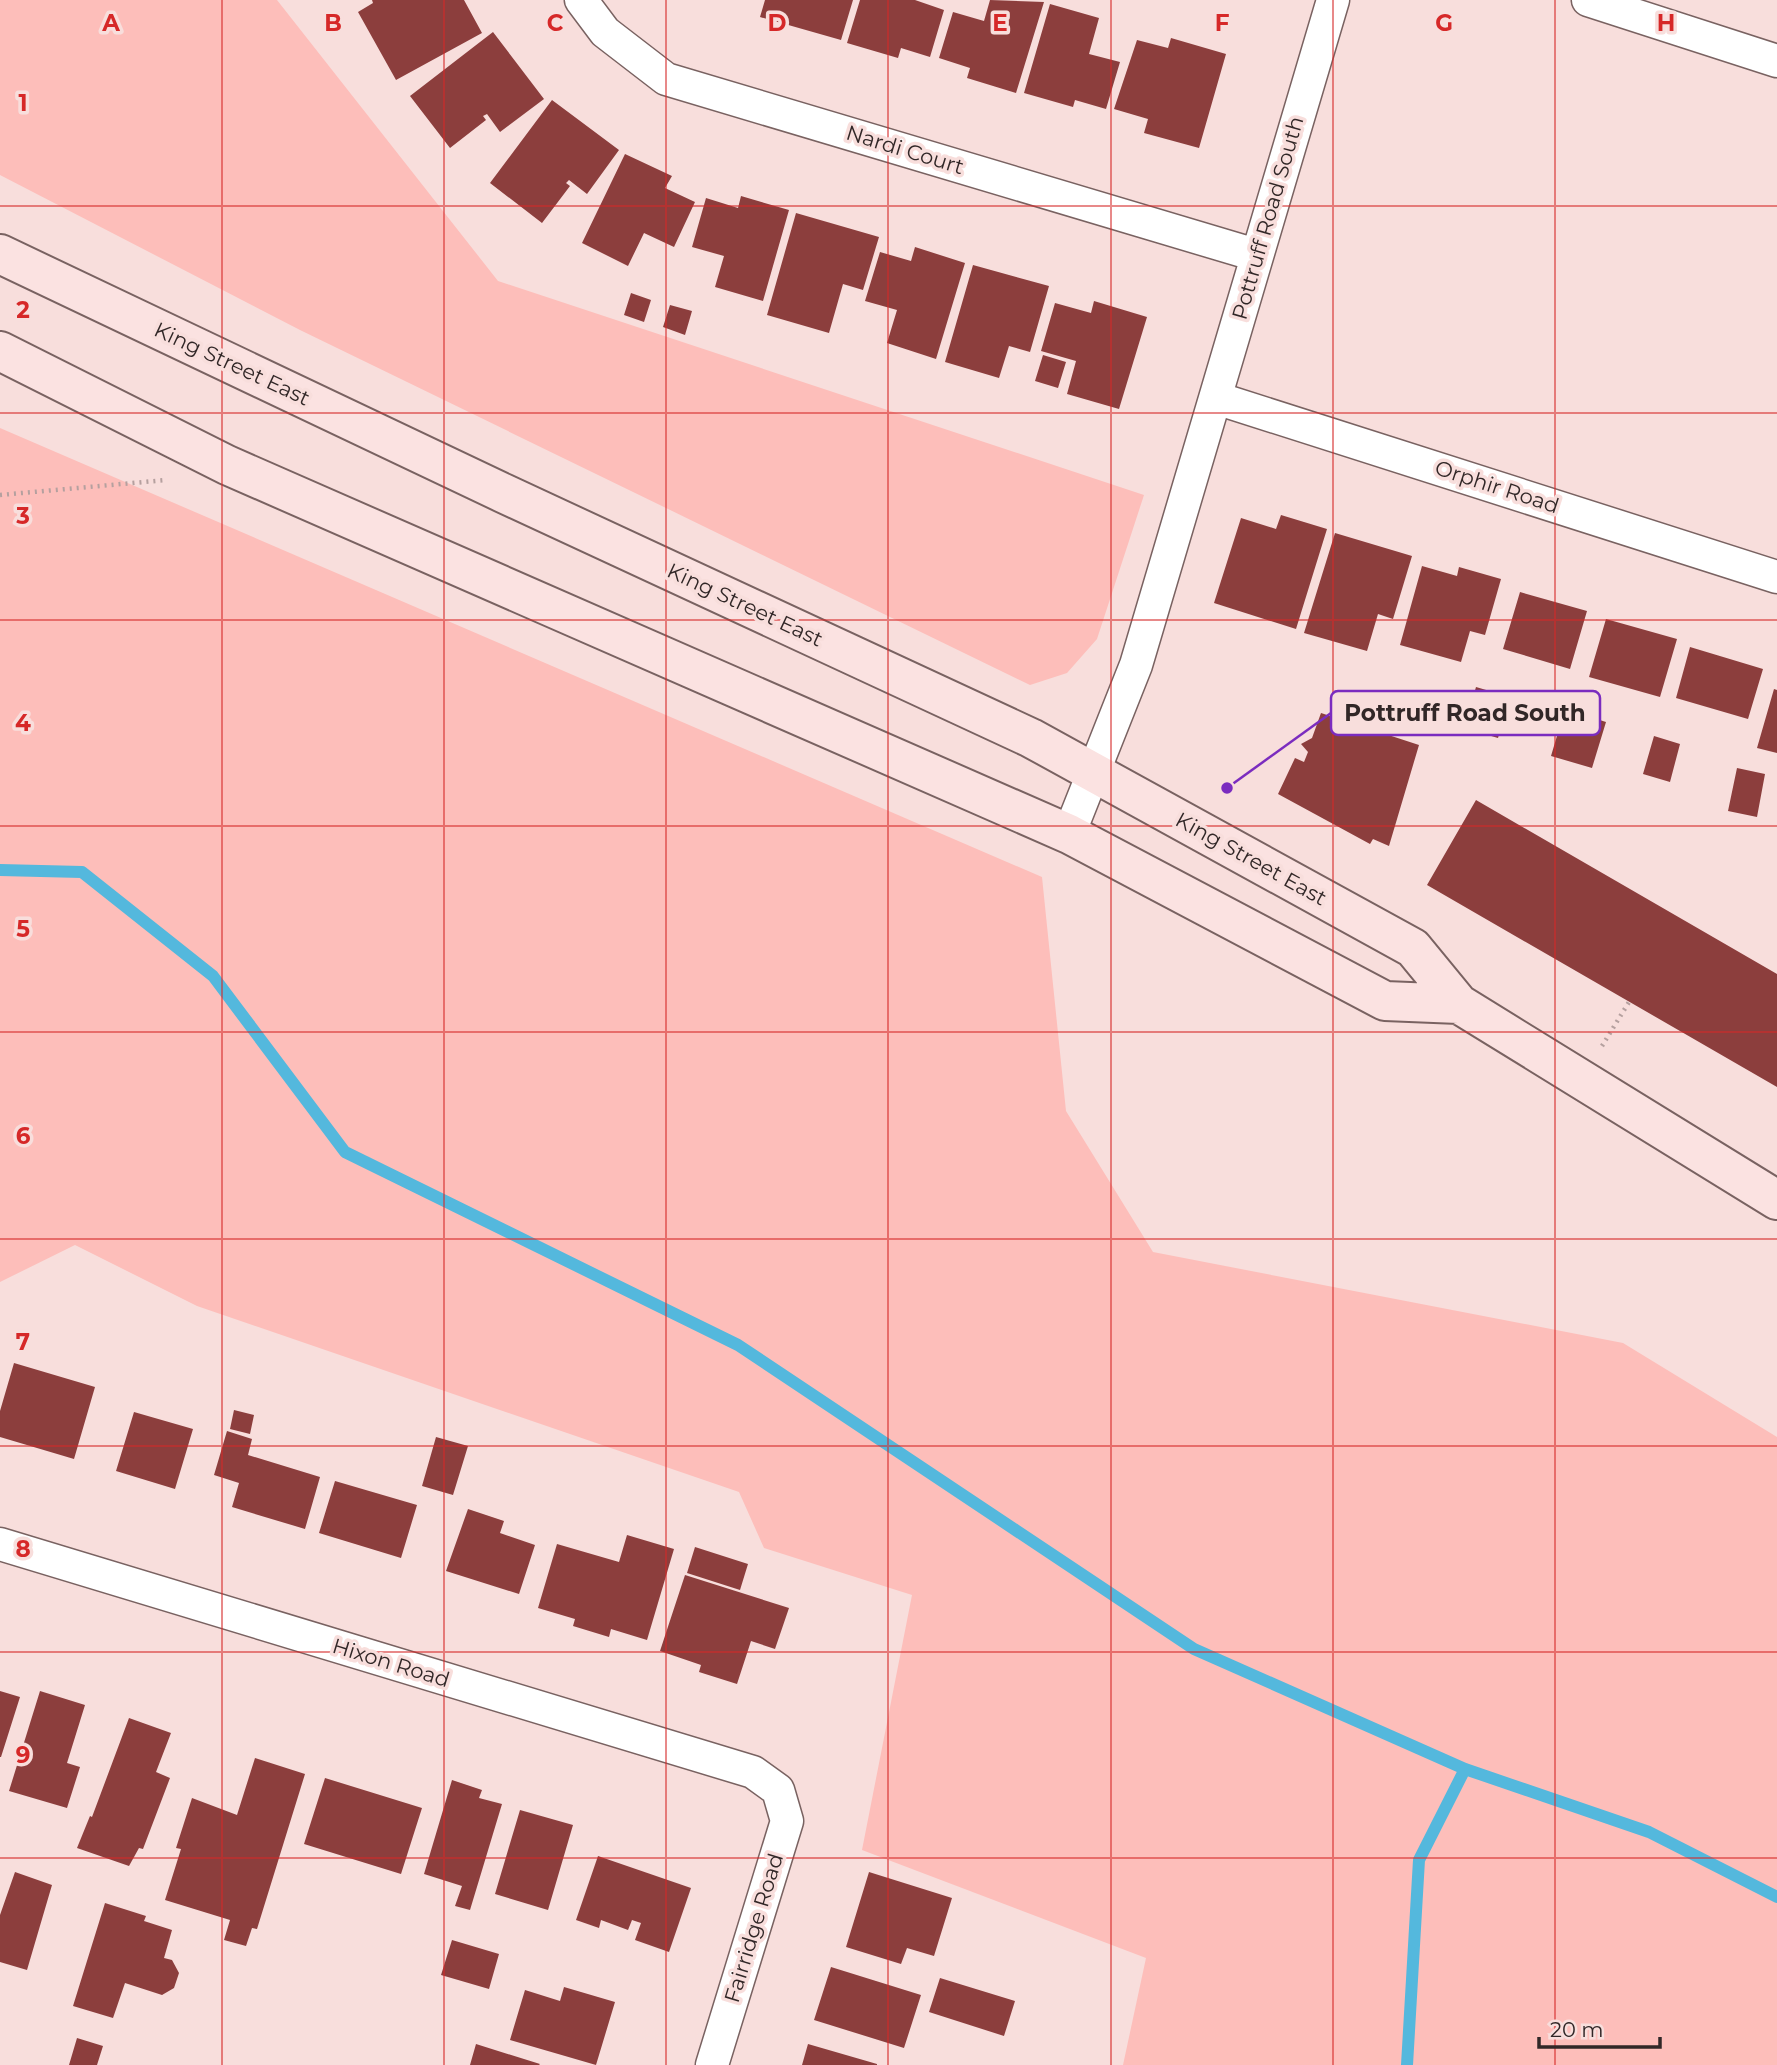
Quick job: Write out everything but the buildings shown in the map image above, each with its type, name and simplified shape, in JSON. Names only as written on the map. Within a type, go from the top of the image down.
[{"type":"main road","name":"King Street East","points":[[0,254],[503,493],[1031,737],[1413,948],[1459,1004],[1777,1200]]},
{"type":"main road","name":"King Street East","points":[[0,351],[227,465],[1069,834],[1385,1001],[1459,1004]]},
{"type":"street","name":"Nardi Court","points":[[581,0],[605,32],[666,79],[1255,254]]},
{"type":"street","name":"Pottruff Road South","points":[[1069,834],[1136,666],[1216,398],[1255,254],[1332,0]]},
{"type":"street","points":[[1588,0],[1777,61]]},
{"type":"street","name":"Orphir Road","points":[[1216,398],[1777,577]]},
{"type":"street","name":"Hixon Road","points":[[0,1544],[753,1772],[778,1790]]},
{"type":"street","name":"Fairridge Road","points":[[712,2065],[787,1821],[778,1790]]},
{"type":"path","points":[[0,495],[151,483],[227,465]]},
{"type":"path","points":[[1581,1079],[1629,1002]]},
{"type":"shaded area","points":[[0,0],[277,0],[498,281],[1144,495],[1097,639],[1067,673],[1030,685],[300,330],[0,175]]},
{"type":"shaded area","points":[[0,428],[1042,877],[1066,1111],[1153,1252],[1623,1343],[1777,1437],[1777,2065],[1123,2065],[1146,1958],[862,1850],[912,1595],[764,1548],[739,1492],[197,1306],[75,1245],[0,1282]]},
{"type":"waterway","points":[[0,870],[82,872],[213,976],[345,1152],[738,1345],[1194,1649],[1465,1769],[1649,1832],[1777,1897]]},
{"type":"waterway","points":[[1407,2065],[1419,1860],[1465,1769]]},
{"type":"place","name":"Pottruff Road South","points":[[1227,788]]}]
